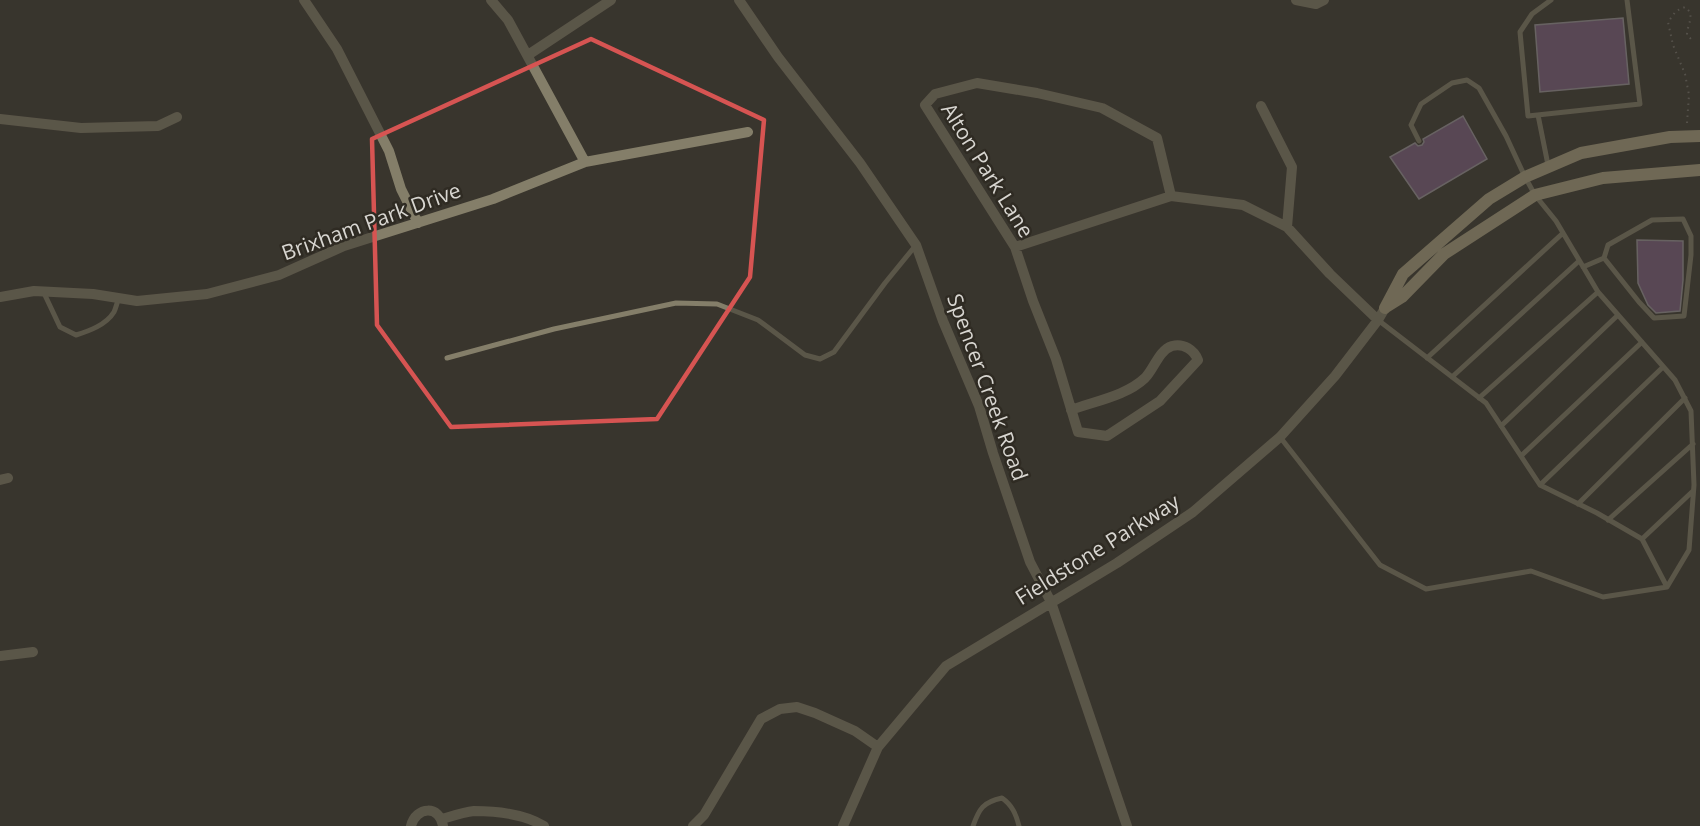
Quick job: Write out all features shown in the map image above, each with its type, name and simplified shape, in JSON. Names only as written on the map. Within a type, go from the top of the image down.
[{"type":"street","points":[[304,0],[337,49],[389,151],[401,189],[418,223]]},
{"type":"street","points":[[491,0],[508,20],[585,162]]},
{"type":"street","points":[[528,55],[612,0]]},
{"type":"street","name":"Spencer Creek Road","points":[[740,0],[778,57],[860,163],[916,245],[943,321],[979,406],[1030,562],[1051,602],[1127,826]]},
{"type":"street","points":[[1296,0],[1316,4],[1324,0]]},
{"type":"street","name":"Alton Park Lane","points":[[1071,410],[1131,388],[1147,375],[1166,349],[1174,346],[1184,347],[1195,352],[1198,360],[1160,401],[1107,436],[1078,432],[1071,410],[1056,359],[1015,247],[925,105],[935,94],[977,83],[1037,93],[1102,108],[1157,138],[1171,196]]},
{"type":"street","points":[[1261,106],[1292,166],[1287,227]]},
{"type":"street","points":[[0,119],[81,128],[158,126],[177,117]]},
{"type":"street","name":"Brixham Park Drive","points":[[0,297],[43,291],[93,294],[137,301],[207,294],[279,275],[344,246],[493,199],[585,162],[748,132]]},
{"type":"street","name":"Fieldstone Parkway","points":[[843,826],[878,747],[946,666],[1117,564],[1193,512],[1280,437],[1335,376],[1378,320],[1403,274],[1482,204],[1525,177],[1581,153],[1670,137],[1700,136]]},
{"type":"street","name":"Fieldstone Parkway","points":[[1385,308],[1402,297],[1444,254],[1535,195],[1603,178],[1700,170]]},
{"type":"street","points":[[1015,247],[1171,196],[1243,205],[1287,227],[1330,274],[1378,320]]},
{"type":"street","points":[[0,656],[33,652]]},
{"type":"street","points":[[693,826],[704,815],[761,719],[780,709],[797,707],[815,713],[855,731],[878,747]]},
{"type":"street","points":[[411,826],[414,818],[422,811],[429,810],[438,814],[442,823],[472,811],[513,814],[544,826]]},
{"type":"lane","points":[[1551,0],[1532,14],[1520,32],[1528,116],[1640,104],[1627,0]]},
{"type":"lane","points":[[1419,141],[1411,125],[1421,104],[1452,83],[1467,80],[1479,88],[1535,195],[1556,220],[1598,292],[1675,380],[1691,411],[1694,490],[1689,550],[1667,587]]},
{"type":"lane","points":[[1538,115],[1548,167]]},
{"type":"lane","points":[[1583,267],[1604,258],[1608,245],[1652,220],[1683,219],[1691,236],[1684,316],[1654,318],[1604,258]]},
{"type":"lane","points":[[1427,358],[1563,233]]},
{"type":"lane","points":[[447,358],[554,328],[676,303],[717,304],[758,320],[805,355],[820,359],[834,352],[916,245]]},
{"type":"lane","points":[[1452,377],[1579,261]]},
{"type":"lane","points":[[43,291],[60,327],[76,335],[90,331],[103,323],[113,314],[119,298]]},
{"type":"lane","points":[[1479,398],[1598,292]]},
{"type":"lane","points":[[1501,426],[1618,315]]},
{"type":"lane","points":[[1378,320],[1486,403],[1540,485],[1642,539],[1667,587]]},
{"type":"lane","points":[[1521,456],[1642,342]]},
{"type":"lane","points":[[1540,485],[1663,367]]},
{"type":"lane","points":[[1578,504],[1685,399]]},
{"type":"lane","points":[[1280,437],[1380,565],[1426,589],[1531,571],[1603,597],[1667,587]]},
{"type":"lane","points":[[1608,519],[1693,444]]},
{"type":"lane","points":[[1642,539],[1694,490]]},
{"type":"lane","points":[[973,826],[984,804],[1002,798],[1010,804],[1019,826]]},
{"type":"path","points":[[1687,123],[1689,96],[1685,74],[1673,45],[1668,22],[1676,11],[1685,6],[1691,18],[1687,34],[1692,40]]},
{"type":"highlighted area","points":[[591,39],[764,120],[750,277],[657,419],[451,427],[377,325],[372,139]]},
{"type":"building","points":[[1623,18],[1629,84],[1540,92],[1535,25]]},
{"type":"building","points":[[1463,116],[1487,159],[1419,199],[1390,157],[1415,143],[1418,146],[1422,145],[1423,139]]},
{"type":"building","points":[[1637,240],[1683,241],[1680,311],[1656,313],[1648,305],[1638,283]]}]
